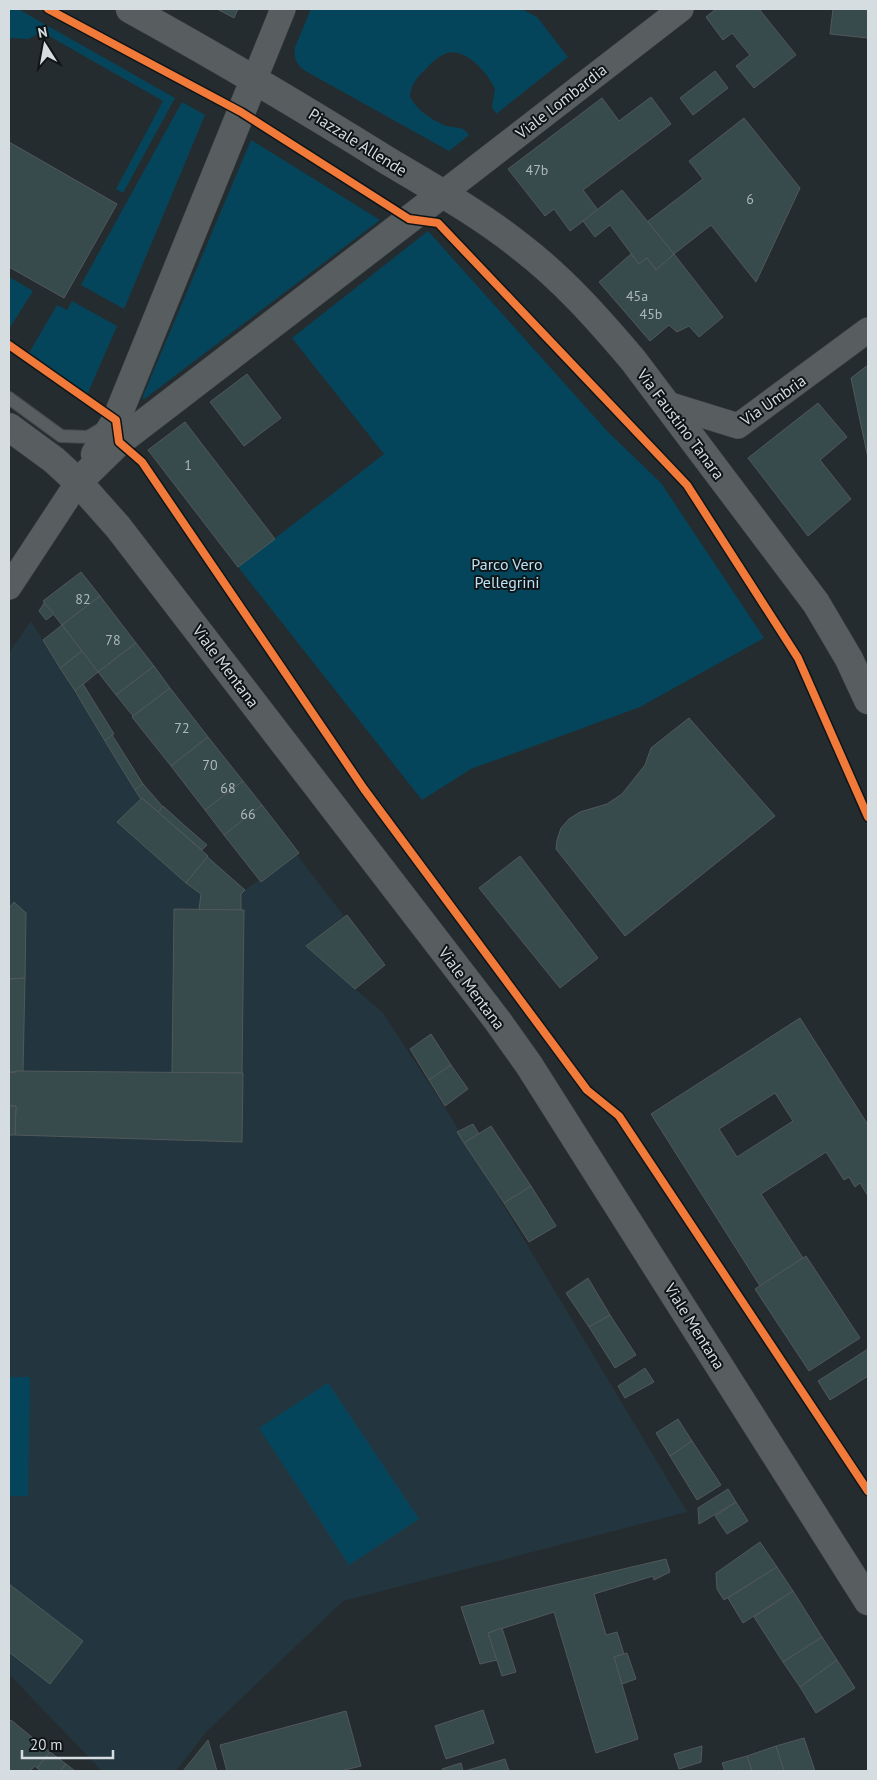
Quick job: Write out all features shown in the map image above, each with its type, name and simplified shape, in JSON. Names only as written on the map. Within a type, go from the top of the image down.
[{"type":"main road","name":"Piazzale Allende","points":[[130,9],[255,78],[442,194]]},
{"type":"main road","points":[[78,482],[116,420],[255,78]]},
{"type":"main road","points":[[78,482],[119,442],[442,194]]},
{"type":"main road","name":"Via Faustino Tanara","points":[[442,194],[485,220],[522,248],[554,275],[608,331],[667,404],[796,574],[833,630],[866,694]]},
{"type":"main road","name":"Viale Mentana","points":[[9,427],[54,460],[78,482],[146,560],[529,1065],[868,1601]]},
{"type":"street","points":[[255,78],[284,9]]},
{"type":"street","name":"Viale Lombardia","points":[[442,194],[681,9]]},
{"type":"street","name":"Via Umbria","points":[[667,404],[738,426],[868,330]]},
{"type":"street","points":[[9,586],[78,482]]},
{"type":"lane","points":[[9,398],[61,436],[88,437],[116,420]]},
{"type":"shaded area","points":[[31,621],[141,799],[202,850],[245,890],[296,854],[344,916],[306,946],[383,1013],[447,1111],[687,1512],[343,1601],[206,1732],[176,1771],[102,1771],[9,1674],[9,653]]},
{"type":"green space","points":[[9,9],[18,9],[175,98],[123,193],[116,189],[163,101],[42,32],[28,39],[9,38]]},
{"type":"green space","points":[[311,9],[521,9],[537,17],[568,57],[496,114],[492,107],[495,89],[476,64],[462,54],[455,52],[447,53],[435,60],[417,78],[410,96],[420,110],[429,117],[444,125],[467,132],[469,135],[449,151],[299,66],[295,56],[295,47]]},
{"type":"green space","points":[[182,102],[205,115],[124,309],[81,285]]},
{"type":"green space","points":[[251,140],[380,220],[143,400],[143,396]]},
{"type":"green space","name":"Parco Vero Pellegrini","points":[[428,231],[608,432],[661,483],[764,638],[640,707],[471,769],[422,800],[238,567],[384,454],[292,338]]},
{"type":"green space","points":[[9,277],[33,291],[9,329]]},
{"type":"green space","points":[[72,301],[117,326],[87,395],[29,353],[57,305],[67,310]]},
{"type":"green space","points":[[9,1377],[30,1377],[28,1496],[9,1496]]},
{"type":"green space","points":[[328,1383],[419,1519],[349,1565],[259,1428]]},
{"type":"building","points":[[217,9],[238,9],[234,18]]},
{"type":"building","points":[[716,9],[759,9],[796,55],[754,88],[736,66],[750,55],[732,33],[723,40],[706,17]]},
{"type":"building","points":[[833,9],[868,9],[868,38],[830,34]]},
{"type":"building","points":[[715,71],[728,88],[693,115],[680,98]]},
{"type":"building","points":[[651,97],[671,124],[583,190],[598,210],[570,231],[554,209],[545,216],[508,169],[602,98],[619,121]]},
{"type":"building","points":[[744,118],[800,188],[756,282],[711,225],[674,254],[647,222],[703,179],[689,161]]},
{"type":"building","points":[[9,142],[117,204],[64,298],[9,267]]},
{"type":"building","points":[[622,190],[674,254],[656,270],[647,258],[639,264],[610,225],[595,237],[583,221]]},
{"type":"building","points":[[631,254],[639,264],[647,258],[656,270],[674,254],[723,317],[699,337],[689,326],[677,332],[669,325],[650,341],[599,282]]},
{"type":"building","points":[[868,365],[868,458],[851,378]]},
{"type":"building","points":[[247,374],[281,418],[244,446],[210,402]]},
{"type":"building","points":[[818,403],[847,437],[820,460],[851,499],[808,536],[748,458]]},
{"type":"building","points":[[185,422],[275,539],[238,567],[148,450]]},
{"type":"building","points":[[81,572],[100,596],[62,625],[43,601]]},
{"type":"building","points":[[100,596],[136,643],[98,672],[62,625]]},
{"type":"building","points":[[44,603],[54,614],[46,620],[39,611]]},
{"type":"building","points":[[62,625],[82,651],[60,668],[43,640]]},
{"type":"building","points":[[136,643],[154,666],[116,695],[98,672]]},
{"type":"building","points":[[82,651],[98,672],[75,691],[60,668]]},
{"type":"building","points":[[154,666],[170,688],[133,716],[116,695]]},
{"type":"building","points":[[83,684],[114,734],[105,741],[75,691]]},
{"type":"building","points":[[170,688],[208,737],[171,766],[132,717]]},
{"type":"building","points":[[689,718],[775,816],[625,936],[556,849],[557,840],[561,828],[569,819],[580,812],[607,804],[622,794],[645,765],[651,748]]},
{"type":"building","points":[[112,735],[143,784],[135,790],[105,741]]},
{"type":"building","points":[[208,737],[243,781],[205,810],[171,766]]},
{"type":"building","points":[[243,781],[262,805],[224,835],[205,810]]},
{"type":"building","points":[[143,784],[163,807],[158,812],[141,799],[135,790]]},
{"type":"building","points":[[142,798],[208,856],[186,883],[117,822]]},
{"type":"building","points":[[262,805],[299,853],[261,882],[224,835]]},
{"type":"building","points":[[163,806],[207,845],[202,850],[158,812]]},
{"type":"building","points":[[520,856],[598,958],[560,988],[479,888]]},
{"type":"building","points":[[207,857],[245,890],[241,894],[241,910],[199,910],[201,894],[186,883]]},
{"type":"building","points":[[14,902],[26,913],[25,978],[9,979],[9,908]]},
{"type":"building","points":[[174,909],[244,910],[242,1073],[172,1073]]},
{"type":"building","points":[[347,915],[385,965],[355,989],[306,946]]},
{"type":"building","points":[[25,978],[23,1071],[9,1072],[9,979]]},
{"type":"building","points":[[800,1018],[868,1125],[868,1196],[860,1183],[855,1187],[849,1177],[844,1180],[826,1152],[761,1194],[803,1258],[760,1286],[651,1114]],"holes":[[[775,1093],[793,1121],[737,1157],[719,1129]]]},
{"type":"building","points":[[431,1034],[451,1065],[429,1080],[410,1049]]},
{"type":"building","points":[[451,1065],[468,1089],[445,1106],[429,1080]]},
{"type":"building","points":[[16,1071],[243,1073],[242,1142],[15,1135],[16,1106],[9,1106],[9,1072],[16,1073]]},
{"type":"building","points":[[9,1106],[16,1106],[15,1135],[9,1135]]},
{"type":"building","points":[[473,1124],[479,1134],[464,1143],[457,1132]]},
{"type":"building","points":[[491,1126],[531,1186],[504,1203],[464,1143]]},
{"type":"building","points":[[531,1186],[556,1226],[529,1242],[504,1203]]},
{"type":"building","points":[[806,1256],[860,1338],[809,1371],[755,1289]]},
{"type":"building","points":[[588,1278],[610,1315],[589,1327],[566,1293]]},
{"type":"building","points":[[610,1315],[636,1355],[615,1368],[589,1327]]},
{"type":"building","points":[[868,1349],[868,1376],[830,1400],[818,1381]]},
{"type":"building","points":[[645,1368],[654,1382],[625,1398],[618,1386]]},
{"type":"building","points":[[678,1419],[692,1441],[670,1456],[656,1433]]},
{"type":"building","points":[[692,1441],[721,1485],[697,1500],[670,1456]]},
{"type":"building","points":[[728,1489],[736,1502],[699,1524],[698,1508]]},
{"type":"building","points":[[736,1502],[748,1521],[727,1534],[715,1516]]},
{"type":"building","points":[[760,1542],[777,1567],[724,1600],[717,1589],[716,1573]]},
{"type":"building","points":[[666,1559],[670,1572],[654,1580],[653,1576],[594,1594],[606,1635],[617,1632],[624,1654],[614,1657],[638,1739],[596,1753],[554,1612],[488,1633],[497,1660],[480,1664],[461,1607]]},
{"type":"building","points":[[777,1567],[793,1591],[743,1623],[728,1598]]},
{"type":"building","points":[[9,1584],[83,1641],[50,1684],[9,1652]]},
{"type":"building","points":[[793,1591],[822,1637],[783,1662],[754,1617]]},
{"type":"building","points":[[502,1628],[516,1672],[502,1676],[488,1633]]},
{"type":"building","points":[[822,1637],[837,1660],[800,1687],[783,1662]]},
{"type":"building","points":[[627,1653],[636,1679],[622,1684],[614,1657]]},
{"type":"building","points":[[837,1660],[855,1688],[816,1713],[800,1687]]},
{"type":"building","points":[[483,1710],[494,1743],[446,1759],[435,1726]]},
{"type":"building","points":[[346,1711],[361,1766],[341,1771],[227,1771],[220,1745]]},
{"type":"building","points":[[11,1720],[50,1752],[37,1768],[35,1766],[30,1771],[9,1771],[9,1722]]},
{"type":"building","points":[[804,1738],[815,1771],[784,1771],[776,1746]]},
{"type":"building","points":[[208,1740],[217,1771],[183,1771]]},
{"type":"building","points":[[702,1746],[701,1762],[679,1769],[674,1754]]},
{"type":"building","points":[[776,1746],[784,1771],[752,1771],[747,1756]]},
{"type":"building","points":[[50,1752],[66,1764],[60,1771],[41,1771],[37,1768]]},
{"type":"building","points":[[747,1756],[752,1771],[725,1771],[722,1763]]},
{"type":"building","points":[[505,1759],[509,1771],[465,1771]]},
{"type":"building","points":[[461,1763],[463,1771],[443,1771],[442,1769]]},
{"type":"building","points":[[66,1764],[75,1771],[60,1771]]},
{"type":"cycle path","points":[[48,9],[241,112],[409,219],[438,223],[687,485],[798,658],[868,817]]},
{"type":"cycle path","points":[[9,345],[116,420],[119,442],[142,462],[364,789],[587,1090],[619,1116],[868,1491]]}]
